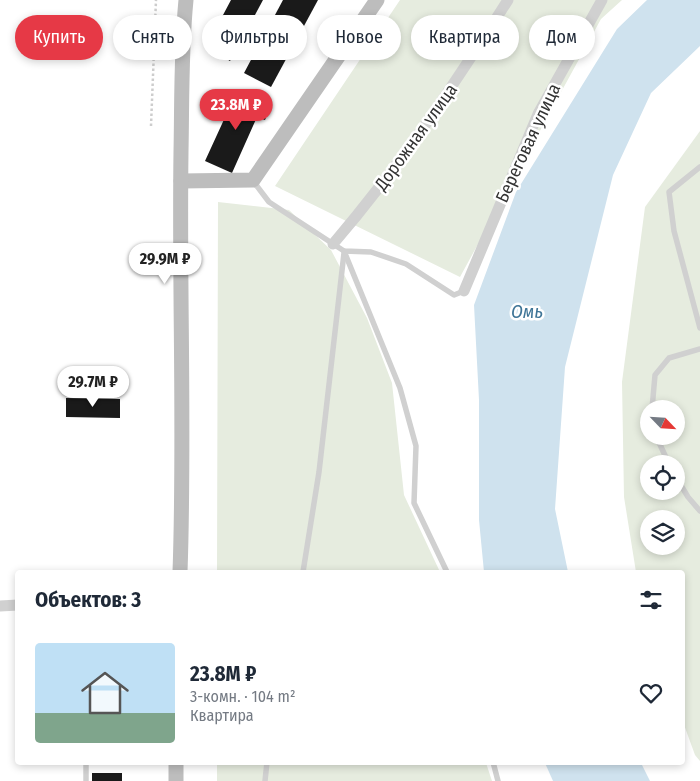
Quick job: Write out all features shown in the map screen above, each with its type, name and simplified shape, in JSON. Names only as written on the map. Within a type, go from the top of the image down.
[{"type":"street","points":[[180,570],[182,506],[179,217],[183,31],[186,0]]},
{"type":"street","points":[[181,181],[252,180],[377,0]]},
{"type":"street","name":"Дорожная улица","points":[[334,244],[403,158],[454,86],[508,0]]},
{"type":"street","name":"Береговая улица","points":[[464,291],[538,114],[602,0]]},
{"type":"street","points":[[0,606],[15,605]]},
{"type":"street","points":[[176,765],[176,781]]},
{"type":"lane","points":[[700,166],[669,192],[674,231],[700,328]]},
{"type":"lane","points":[[252,180],[269,202],[344,251],[400,388],[416,446],[414,504],[446,570]]},
{"type":"lane","points":[[344,251],[371,252],[406,264],[454,295],[464,291]]},
{"type":"lane","points":[[303,570],[318,472],[344,251]]},
{"type":"lane","points":[[653,400],[655,375],[669,358],[700,349]]},
{"type":"lane","points":[[685,492],[700,511]]},
{"type":"lane","points":[[86,765],[86,781]]},
{"type":"lane","points":[[264,781],[267,765]]},
{"type":"lane","points":[[494,765],[498,781]]},
{"type":"path","points":[[151,126],[156,0]]},
{"type":"shaded area","points":[[400,0],[622,0],[601,19],[595,30],[595,15],[529,15],[529,60],[579,60],[460,277],[275,186],[360,60],[401,60],[401,15],[390,15]]},
{"type":"shaded area","points":[[700,131],[700,761],[695,755],[685,728],[685,570],[636,570],[624,497],[622,382],[645,207]]},
{"type":"shaded area","points":[[218,202],[289,210],[331,250],[367,318],[392,383],[404,495],[439,570],[217,570]]},
{"type":"shaded area","points":[[217,765],[487,765],[492,781],[217,781]]},
{"type":"water","name":"Омь","points":[[647,0],[700,0],[700,46],[651,93],[613,175],[565,367],[555,509],[568,570],[484,570],[479,520],[479,400],[474,305],[516,192],[617,29]]},
{"type":"water","points":[[546,765],[642,765],[650,781],[553,781]]},
{"type":"building","points":[[231,0],[263,0],[255,15],[223,15]]},
{"type":"building","points":[[283,0],[318,0],[307,20],[307,15],[275,15]]},
{"type":"building","points":[[251,60],[286,60],[271,87],[244,73]]},
{"type":"building","points":[[238,89],[270,107],[265,120],[257,117],[232,173],[205,161]]},
{"type":"building","points":[[66,398],[120,399],[120,418],[66,417]]},
{"type":"building","points":[[92,773],[122,773],[122,781],[92,781]]}]
